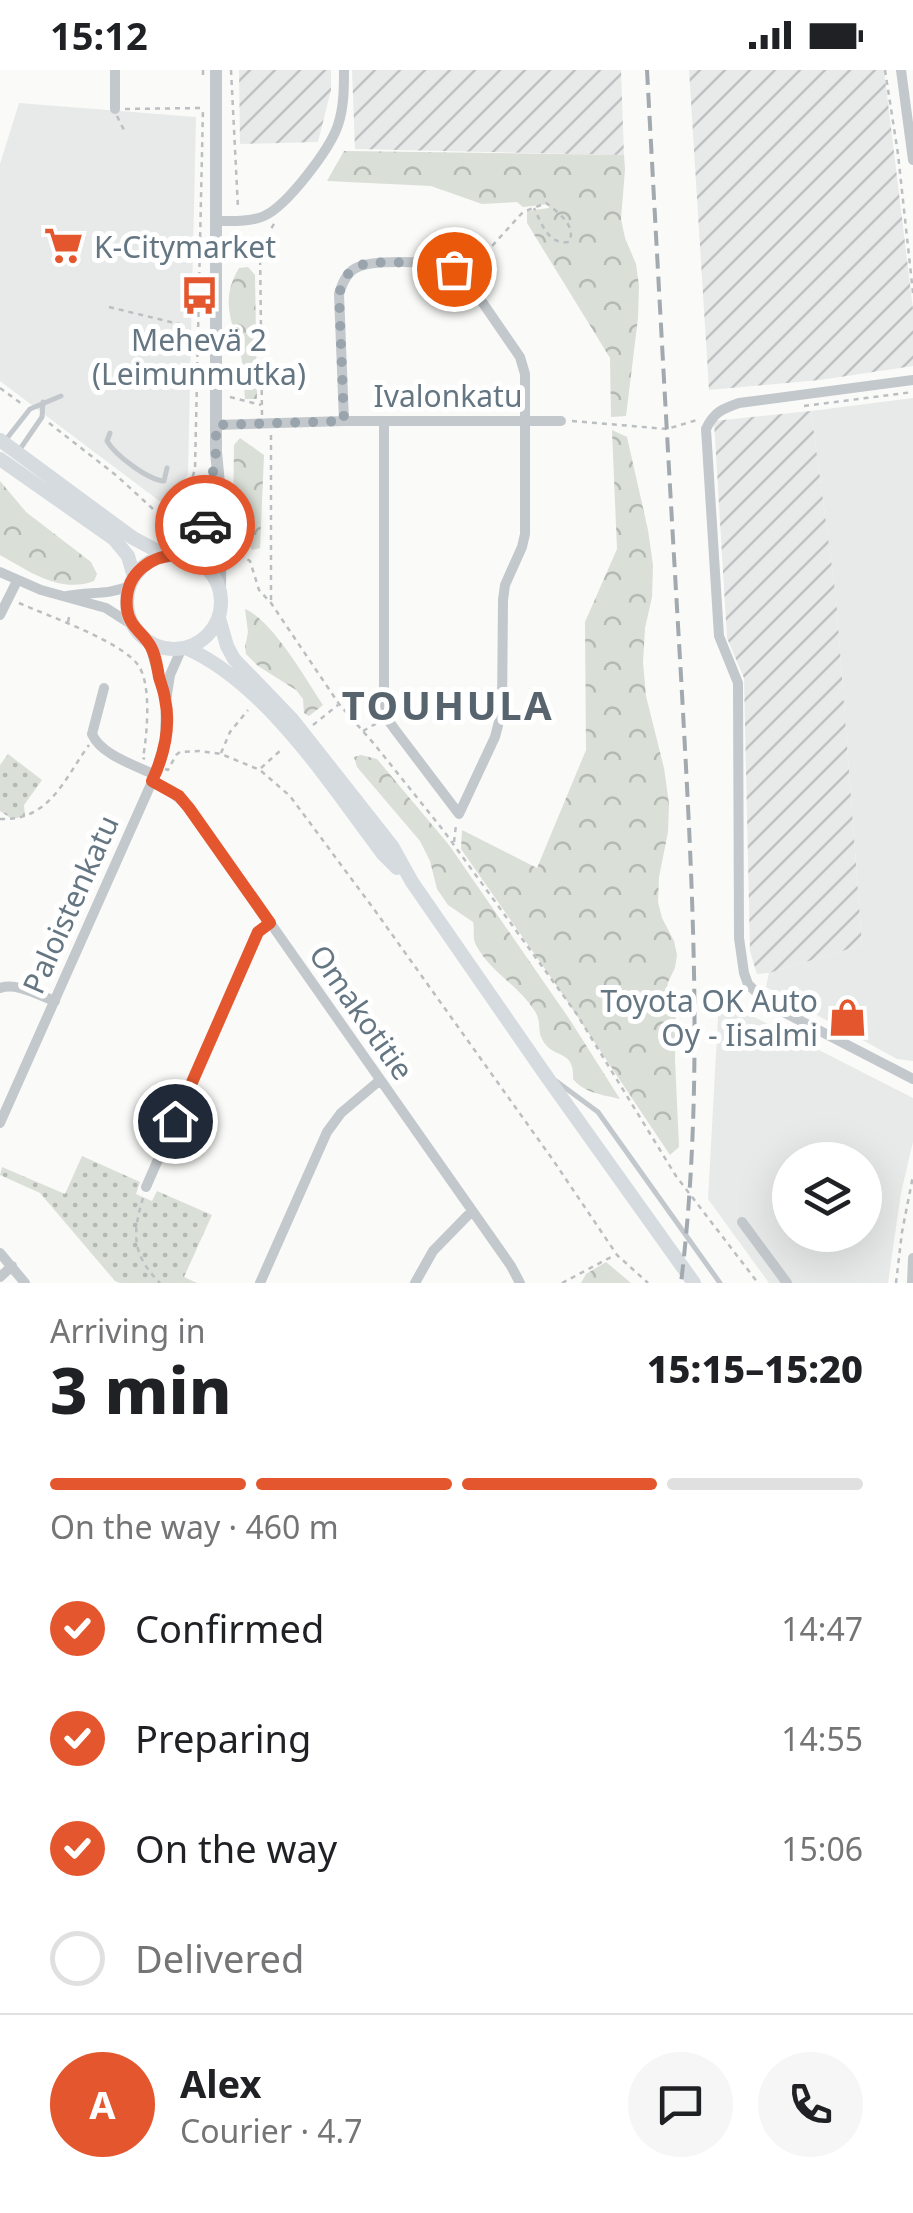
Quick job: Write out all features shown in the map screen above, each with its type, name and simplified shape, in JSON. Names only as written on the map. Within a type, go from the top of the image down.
[{"type":"main road","points":[[2,442],[133,538],[165,555]]},
{"type":"main road","points":[[0,460],[114,539],[128,556],[132,581],[127,608],[134,626],[160,648],[184,649],[228,672],[272,714],[383,854],[412,882]]},
{"type":"main road","points":[[132,581],[148,563],[165,555],[186,555],[213,575],[220,587],[219,618],[205,638],[184,649]]},
{"type":"main road","points":[[219,618],[226,646],[234,658],[292,719],[392,846],[412,882],[546,1077],[694,1283]]},
{"type":"street","points":[[115,70],[115,109]]},
{"type":"street","points":[[216,70],[220,587]]},
{"type":"street","points":[[217,221],[266,216],[304,179],[337,128],[344,70]]},
{"type":"street","points":[[905,76],[913,160]]},
{"type":"street","points":[[344,421],[339,294],[351,271],[370,263],[438,264],[465,277],[520,357],[525,374],[524,534],[502,600],[502,710],[495,737],[459,814],[388,720],[384,704],[384,421]]},
{"type":"street","points":[[913,380],[739,403],[720,410],[706,429],[718,636],[738,683],[741,960],[748,984],[782,1012],[913,1079]]},
{"type":"street","name":"Ivalonkatu","points":[[216,425],[561,421]]},
{"type":"street","points":[[186,555],[200,540],[205,527],[216,452]]},
{"type":"street","points":[[0,572],[41,590],[106,608],[134,626]]},
{"type":"street","points":[[0,616],[17,581]]},
{"type":"street","points":[[66,596],[106,594],[132,581]]},
{"type":"street","name":"Paloistenkatu","points":[[149,642],[166,701]]},
{"type":"street","name":"Paloistenkatu","points":[[0,1123],[157,775],[166,740],[170,676],[184,649]]},
{"type":"street","points":[[94,740],[92,734],[104,688]]},
{"type":"street","name":"Omakotitie","points":[[94,740],[101,748],[157,775],[189,808],[520,1283]]},
{"type":"street","points":[[146,1186],[258,932],[270,923]]},
{"type":"street","points":[[0,988],[7,985],[54,1000]]},
{"type":"street","points":[[260,1283],[327,1132],[342,1113],[379,1081]]},
{"type":"street","points":[[415,1283],[433,1250],[471,1212]]},
{"type":"street","points":[[742,1222],[786,1283]]},
{"type":"street","points":[[0,1253],[25,1283]]},
{"type":"street","points":[[912,1283],[913,1258]]},
{"type":"street","points":[[0,1277],[12,1266]]},
{"type":"lane","points":[[0,460],[2,442],[30,408],[61,396]]},
{"type":"lane","points":[[0,460],[18,452],[42,417],[43,402]]},
{"type":"lane","points":[[110,434],[107,441],[112,449],[153,480],[164,481],[167,468]]},
{"type":"lane","points":[[546,1077],[562,1084],[598,1112],[720,1283]]},
{"type":"path","points":[[203,70],[204,90]]},
{"type":"path","points":[[231,70],[240,250],[260,248],[270,603]]},
{"type":"path","points":[[885,70],[913,293]]},
{"type":"path","points":[[124,130],[115,109],[204,108],[193,478],[172,522]]},
{"type":"path","points":[[465,277],[523,212],[546,203],[571,229],[569,242],[556,242],[548,235],[534,208]]},
{"type":"path","points":[[184,251],[200,251]]},
{"type":"path","points":[[109,307],[183,325]]},
{"type":"path","points":[[0,388],[30,408]]},
{"type":"path","points":[[803,406],[913,392]]},
{"type":"path","points":[[196,394],[233,397],[262,405]]},
{"type":"path","points":[[42,417],[152,509],[196,532]]},
{"type":"path","points":[[561,421],[667,430],[712,418]]},
{"type":"path","points":[[229,547],[250,561],[259,590],[339,704],[453,845],[576,1013],[676,1176],[758,1283]]},
{"type":"path","points":[[9,599],[102,640],[137,662],[148,720],[142,758],[152,762]]},
{"type":"path","points":[[67,624],[70,613]]},
{"type":"path","points":[[312,726],[339,704]]},
{"type":"path","points":[[220,754],[230,732],[250,707]]},
{"type":"path","points":[[363,731],[388,720]]},
{"type":"path","points":[[0,818],[25,816],[43,808],[94,740]]},
{"type":"path","points":[[260,770],[282,749]]},
{"type":"path","points":[[157,775],[168,770],[180,752],[220,754],[260,770],[290,796],[617,1255],[648,1283]]},
{"type":"path","points":[[453,845],[459,814]]},
{"type":"path","points":[[896,1283],[913,1176]]},
{"type":"path","points":[[146,1186],[135,1238],[143,1262],[160,1283]]},
{"type":"path","points":[[562,1283],[617,1255]]},
{"type":"shaded area","points":[[239,70],[331,70],[331,90],[318,142],[240,144]]},
{"type":"shaded area","points":[[352,70],[621,70],[624,155],[355,149]]},
{"type":"shaded area","points":[[689,70],[884,70],[913,309],[913,366],[820,380],[709,390]]},
{"type":"shaded area","points":[[19,103],[196,117],[188,474],[166,506],[0,381],[0,164]]},
{"type":"shaded area","points":[[913,398],[913,1061],[897,1059],[766,987],[769,973],[862,945],[836,597],[811,411]]},
{"type":"shaded area","points":[[811,411],[836,597],[862,945],[757,974],[750,951],[744,678],[727,638],[714,421]]},
{"type":"shaded area","points":[[719,999],[913,1098],[913,1142],[888,1283],[769,1283],[708,1199]]},
{"type":"green space","points":[[344,151],[624,155],[621,219],[639,286],[626,416],[611,417],[610,358],[527,223],[527,211],[549,208],[549,204],[482,204],[431,186],[327,181]]},
{"type":"green space","points":[[248,267],[255,275],[257,399],[245,399],[243,367],[229,306],[232,282],[239,268]]},
{"type":"green space","points":[[612,430],[627,437],[653,565],[643,662],[646,696],[669,804],[658,902],[677,955],[666,994],[676,1020],[679,1147],[670,1155],[461,849],[462,830],[537,868],[586,750],[585,622],[617,549]]},
{"type":"green space","points":[[240,438],[264,455],[260,548],[252,550],[233,518],[234,445]]},
{"type":"green space","points":[[0,481],[26,512],[91,562],[97,574],[94,581],[57,583],[0,555]]},
{"type":"green space","points":[[245,609],[277,638],[323,705],[309,716],[304,713],[303,699],[296,690],[246,654]]},
{"type":"green space","points":[[8,754],[42,780],[24,805],[25,816],[12,819],[0,811],[0,765]]},
{"type":"green space","points":[[354,757],[377,759],[449,845],[620,1099],[578,1084],[567,1058],[546,1045],[534,1010],[488,963],[476,945],[473,922],[448,905],[437,889],[420,841],[357,767]]},
{"type":"green space","points":[[82,1156],[140,1182],[136,1194],[152,1201],[157,1191],[212,1215],[184,1277],[197,1283],[115,1281],[40,1193],[0,1175],[2,1167],[65,1194]]},
{"type":"green space","points":[[606,1262],[631,1283],[581,1283],[586,1274]]},
{"type":"railway","points":[[647,70],[692,903],[693,1133],[681,1283]]},
{"type":"way so far","points":[[205,525],[216,425],[344,421],[338,306],[342,284],[351,271],[370,263],[438,264],[454,269]]},
{"type":"place","name":"K-Citymarket","points":[[64,246]]},
{"type":"place","name":"Mehevä 2 (Leimunmutka)","points":[[199,295]]},
{"type":"place","name":"Toyota OK Auto Oy - Iisalmi","points":[[848,1017]]},
{"type":"district","name":"TOUHULA","points":[[448,704]]},
{"type":"route","points":[[175,1121],[258,932],[270,923],[189,808],[179,796],[152,781],[166,740],[166,701],[149,642],[139,634],[129,616],[130,586],[148,563],[165,555],[186,555],[194,549],[205,525]]}]
